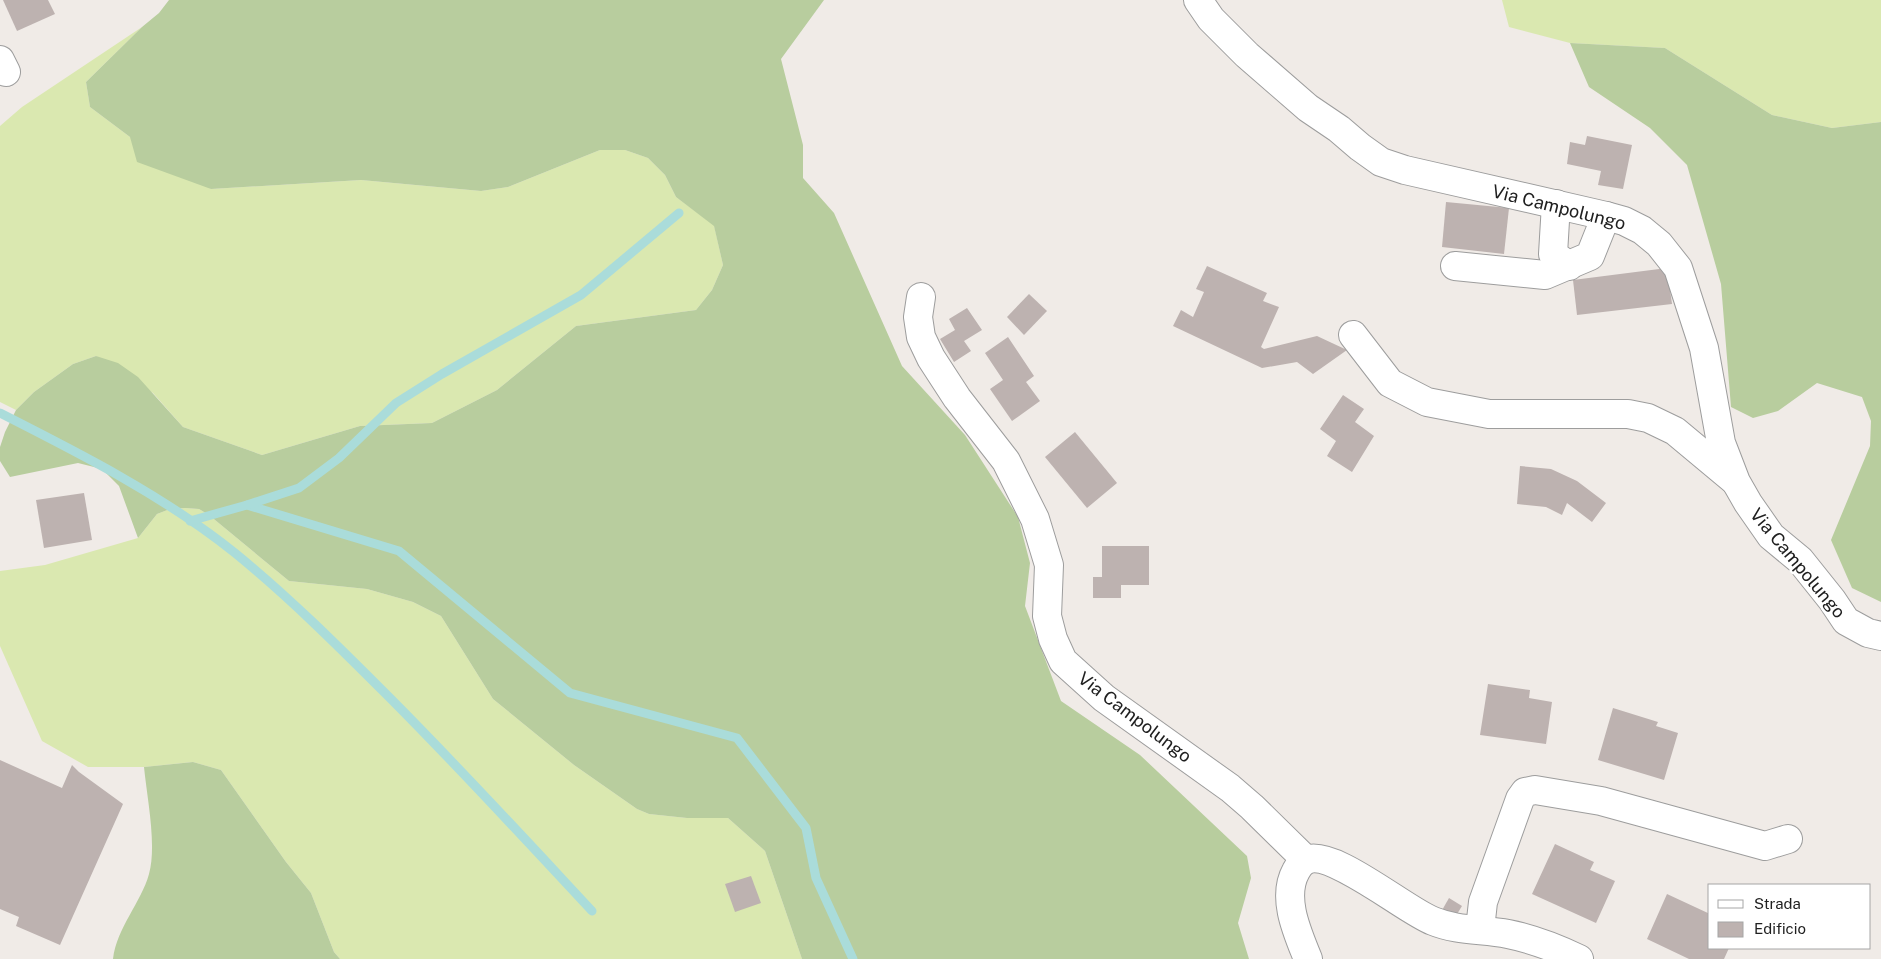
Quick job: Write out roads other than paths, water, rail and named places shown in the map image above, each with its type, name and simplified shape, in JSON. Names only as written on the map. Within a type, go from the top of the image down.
[{"type":"street","name":"Via Campolungo","points":[[1198,0],[1210,19],[1247,55],[1308,108],[1339,129],[1381,162],[1405,170],[1624,221],[1642,230],[1660,244],[1678,268],[1704,348],[1721,443],[1736,482],[1771,536],[1800,560],[1846,621],[1868,634],[1881,636]]},
{"type":"street","points":[[1556,204],[1553,254],[1569,266]]},
{"type":"street","points":[[1455,266],[1545,275],[1590,256],[1606,216]]},
{"type":"street","name":"Via Campolungo","points":[[921,298],[918,317],[921,337],[931,358],[958,398],[1006,461],[1035,519],[1049,564],[1047,616],[1053,639],[1063,661],[1104,698],[1230,788],[1306,860]]},
{"type":"street","points":[[1353,335],[1390,383],[1427,402],[1489,414],[1628,414],[1648,418],[1674,431],[1736,482]]},
{"type":"street","points":[[1480,929],[1483,902],[1520,799],[1525,792],[1535,790],[1601,801],[1765,846],[1788,839]]},
{"type":"street","points":[[1308,959],[1293,917],[1290,897],[1291,883],[1299,865],[1306,860],[1315,858],[1338,866],[1381,888],[1411,910],[1432,921],[1452,928],[1480,929],[1533,939],[1580,959]]},
{"type":"waterway","points":[[190,521],[299,488],[339,458],[396,403],[442,374],[581,295],[679,213]]},
{"type":"waterway","points":[[0,413],[91,460],[151,494],[208,532],[235,553],[313,622],[413,721],[592,911]]},
{"type":"waterway","points":[[247,505],[399,551],[570,693],[737,738],[806,828],[816,878],[853,959]]}]
